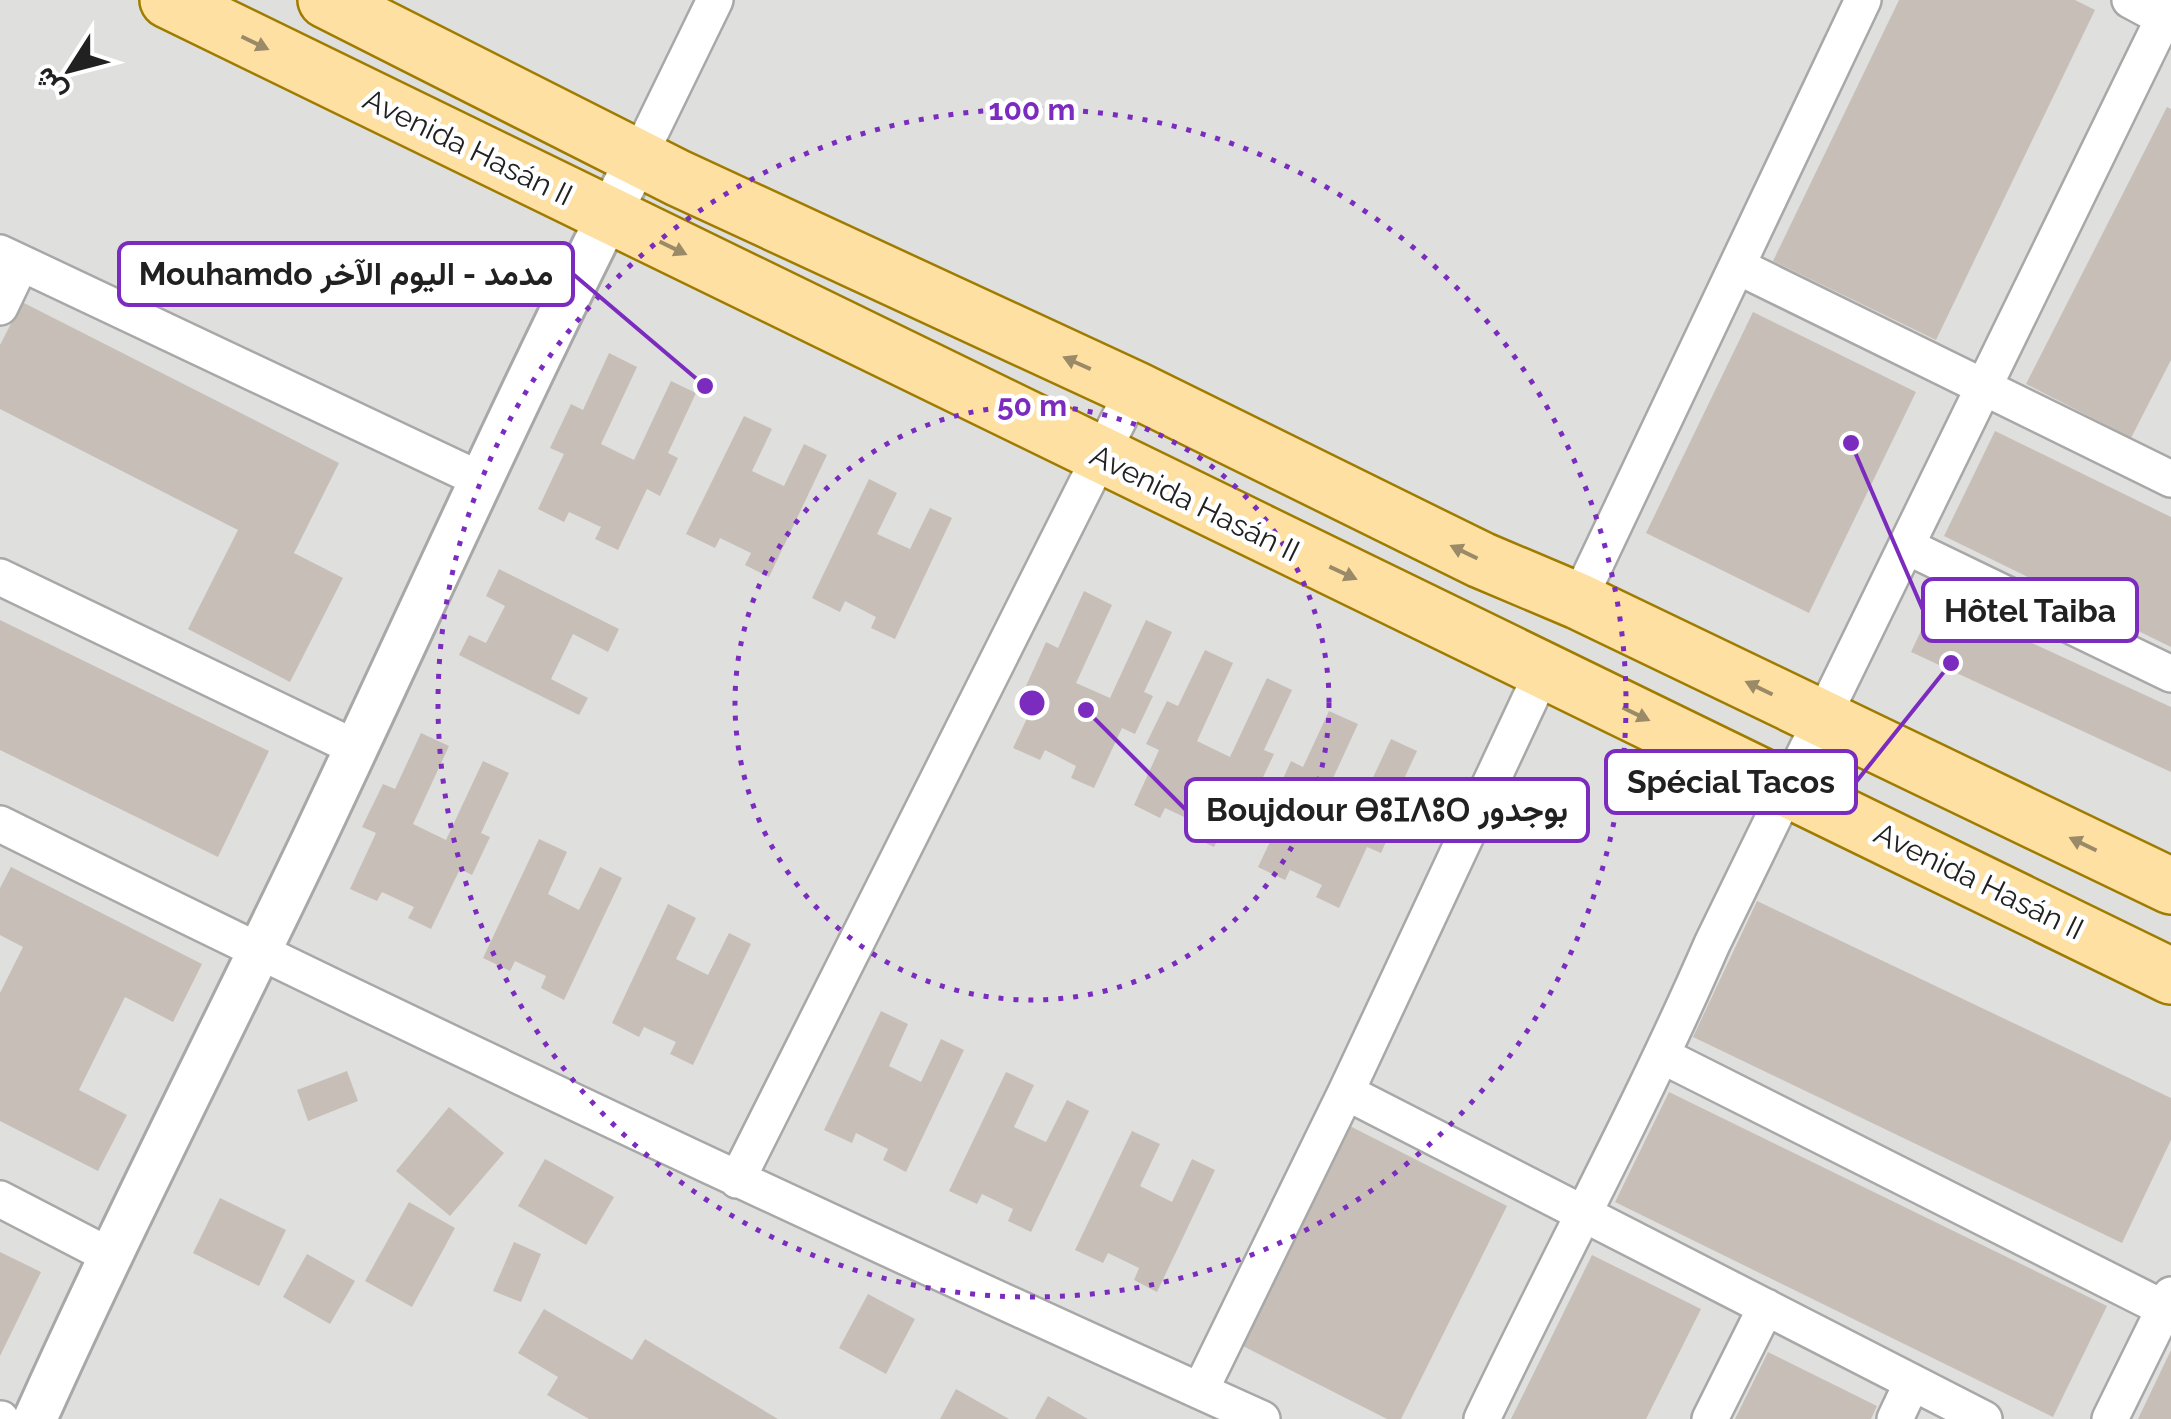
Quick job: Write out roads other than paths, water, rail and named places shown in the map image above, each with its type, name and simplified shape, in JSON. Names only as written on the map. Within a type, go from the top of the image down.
[{"type":"main road","name":"Avenida Hasán II","points":[[168,0],[1102,459],[1788,787],[2171,976]]},
{"type":"main road","points":[[326,0],[638,158],[1134,389],[1481,560],[1578,602],[2171,886]]},
{"type":"street","points":[[35,1419],[108,1255],[259,953],[479,479],[715,0]]},
{"type":"street","points":[[1578,602],[1864,0]]},
{"type":"street","points":[[1482,1419],[1582,1210],[1664,1056],[1788,787],[2169,15],[2130,0]]},
{"type":"street","points":[[0,308],[11,258],[479,479]]},
{"type":"street","points":[[1738,266],[1984,388],[2167,468]]},
{"type":"street","points":[[737,1180],[1134,389]]},
{"type":"street","points":[[1906,546],[2171,674]]},
{"type":"street","points":[[0,577],[356,748]]},
{"type":"street","points":[[1200,1391],[1346,1092],[1544,669]]},
{"type":"street","points":[[0,826],[737,1180],[1262,1419]]},
{"type":"street","points":[[1664,1056],[2169,1305],[2110,1419]]},
{"type":"street","points":[[1346,1092],[1984,1419]]},
{"type":"street","points":[[0,1199],[108,1255]]},
{"type":"street","points":[[1710,1419],[1766,1307]]},
{"type":"street","points":[[1896,1419],[1911,1384]]},
{"type":"place","name":"Mouhamdo مدمد - اليوم الآخر","points":[[705,386]]},
{"type":"place","name":"Hôtel Taiba","points":[[1851,443]]},
{"type":"place","name":"Spécial Tacos","points":[[1951,663]]},
{"type":"place","name":"Boujdour ⴱⵓⵊⴷⵓⵔ بوجدور","points":[[1086,710]]}]
